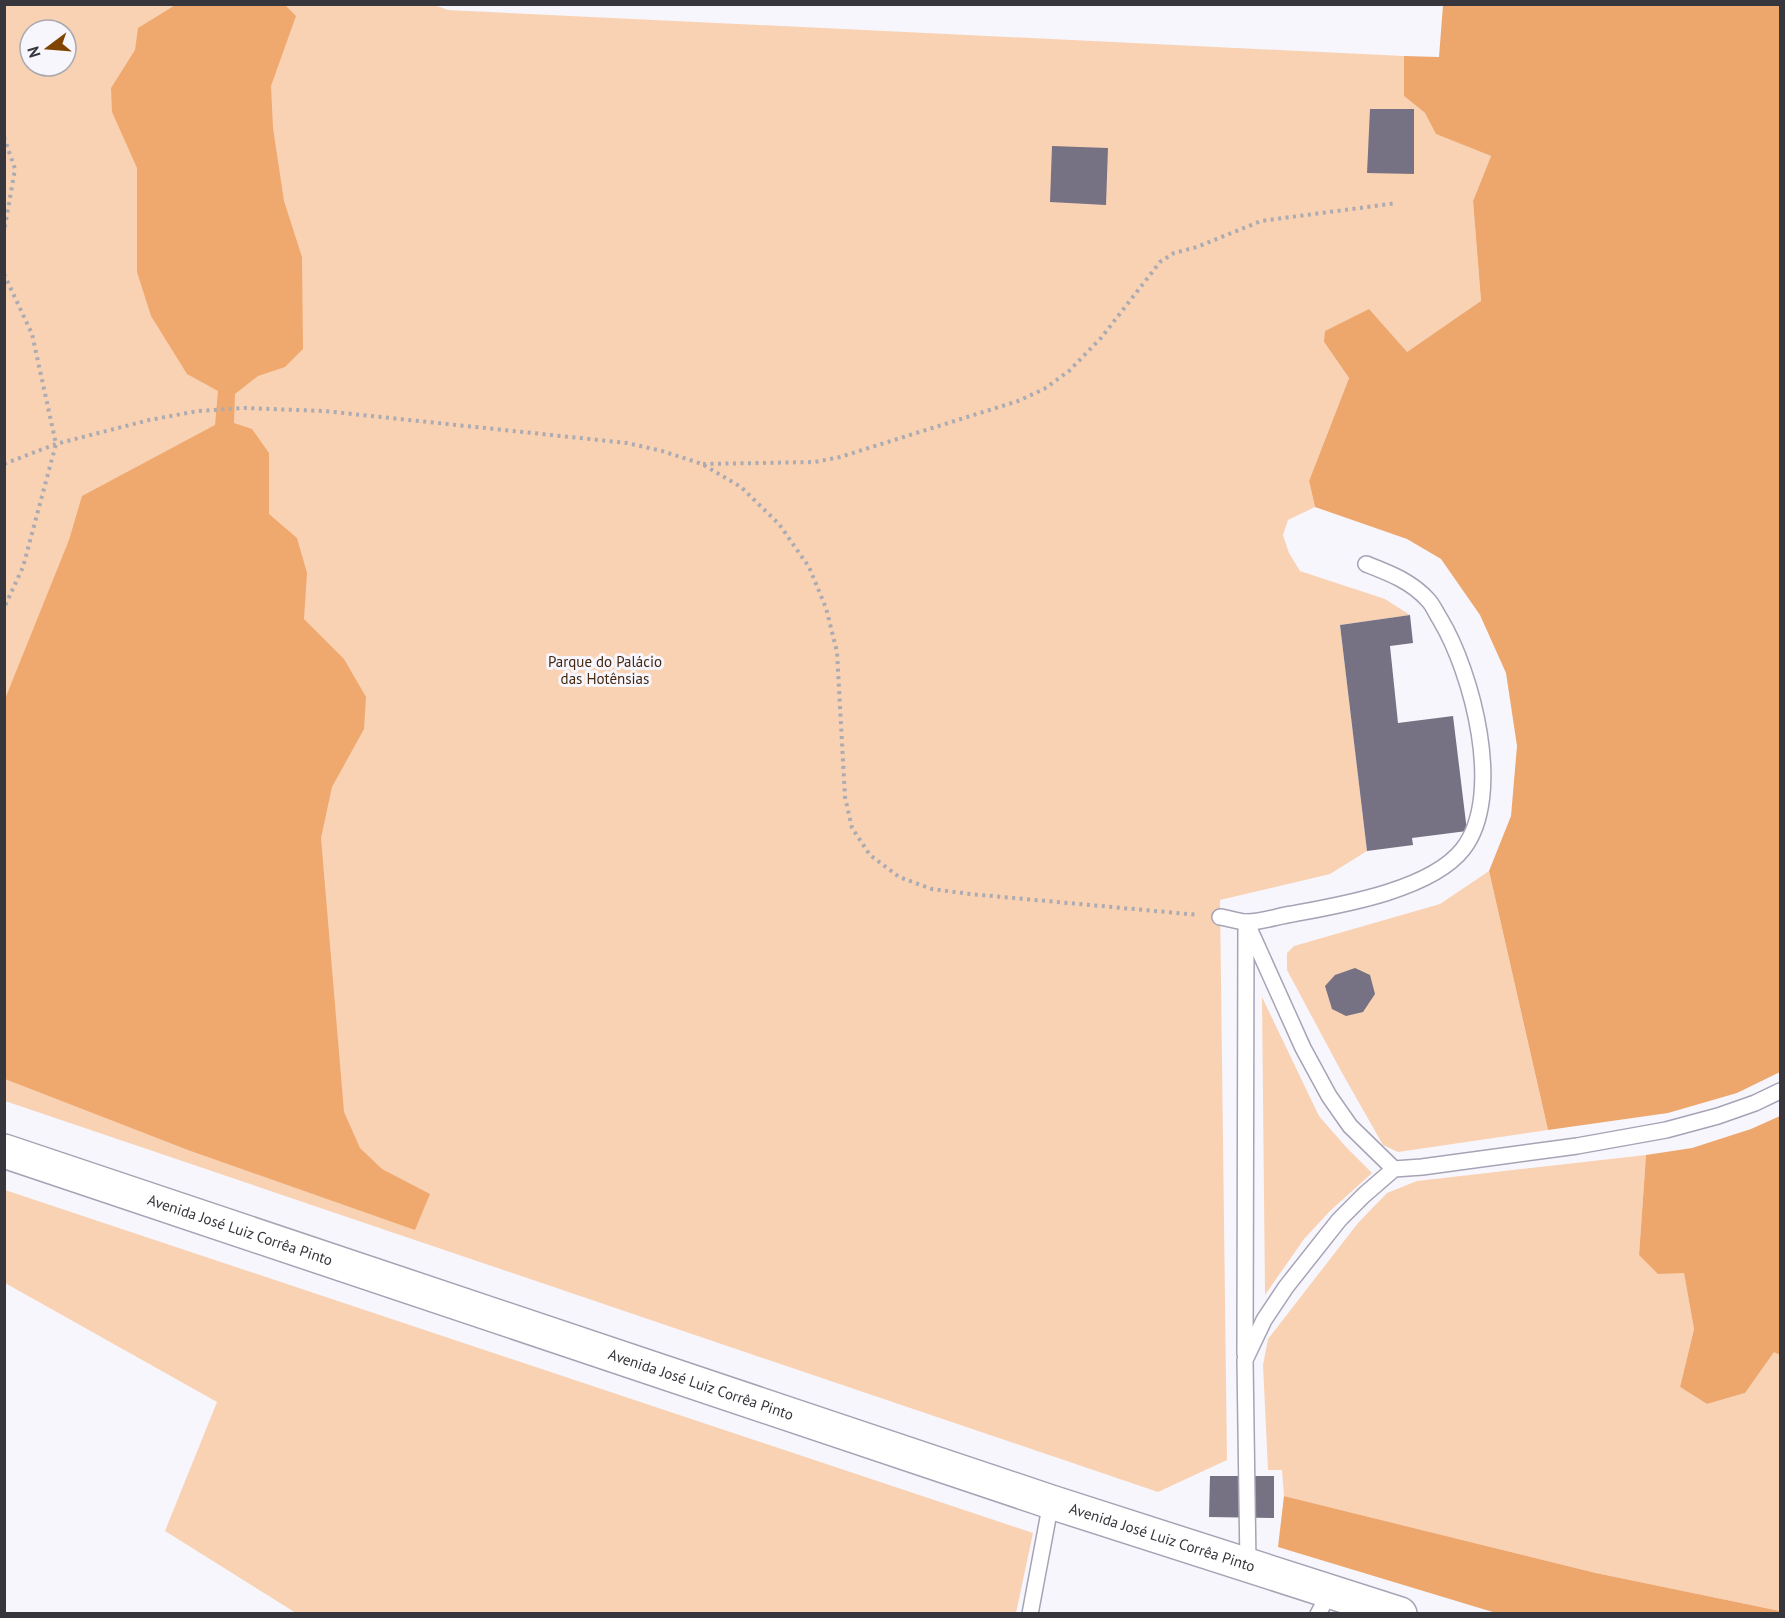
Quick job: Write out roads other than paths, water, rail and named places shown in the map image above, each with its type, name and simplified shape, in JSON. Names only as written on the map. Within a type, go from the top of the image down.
[{"type":"street","name":"Avenida José Luiz Corrêa Pinto","points":[[4,1151],[1052,1502],[1248,1565],[1324,1603],[1400,1614]]},
{"type":"lane","points":[[1220,917],[1246,922],[1353,903],[1412,883],[1443,867],[1463,849],[1479,819],[1484,782],[1478,722],[1466,676],[1451,637],[1429,601],[1399,576],[1366,564]]},
{"type":"lane","points":[[1246,922],[1304,1048],[1329,1096],[1350,1126],[1394,1169]]},
{"type":"lane","points":[[1246,922],[1245,1359],[1248,1565]]},
{"type":"lane","points":[[1245,1359],[1264,1320],[1286,1287],[1339,1220],[1394,1169],[1577,1146],[1666,1130],[1755,1103],[1780,1091]]},
{"type":"lane","points":[[1030,1614],[1052,1502]]},
{"type":"park label","name":"Parque do Palácio das Hotênsias","points":[[605,670]]}]
